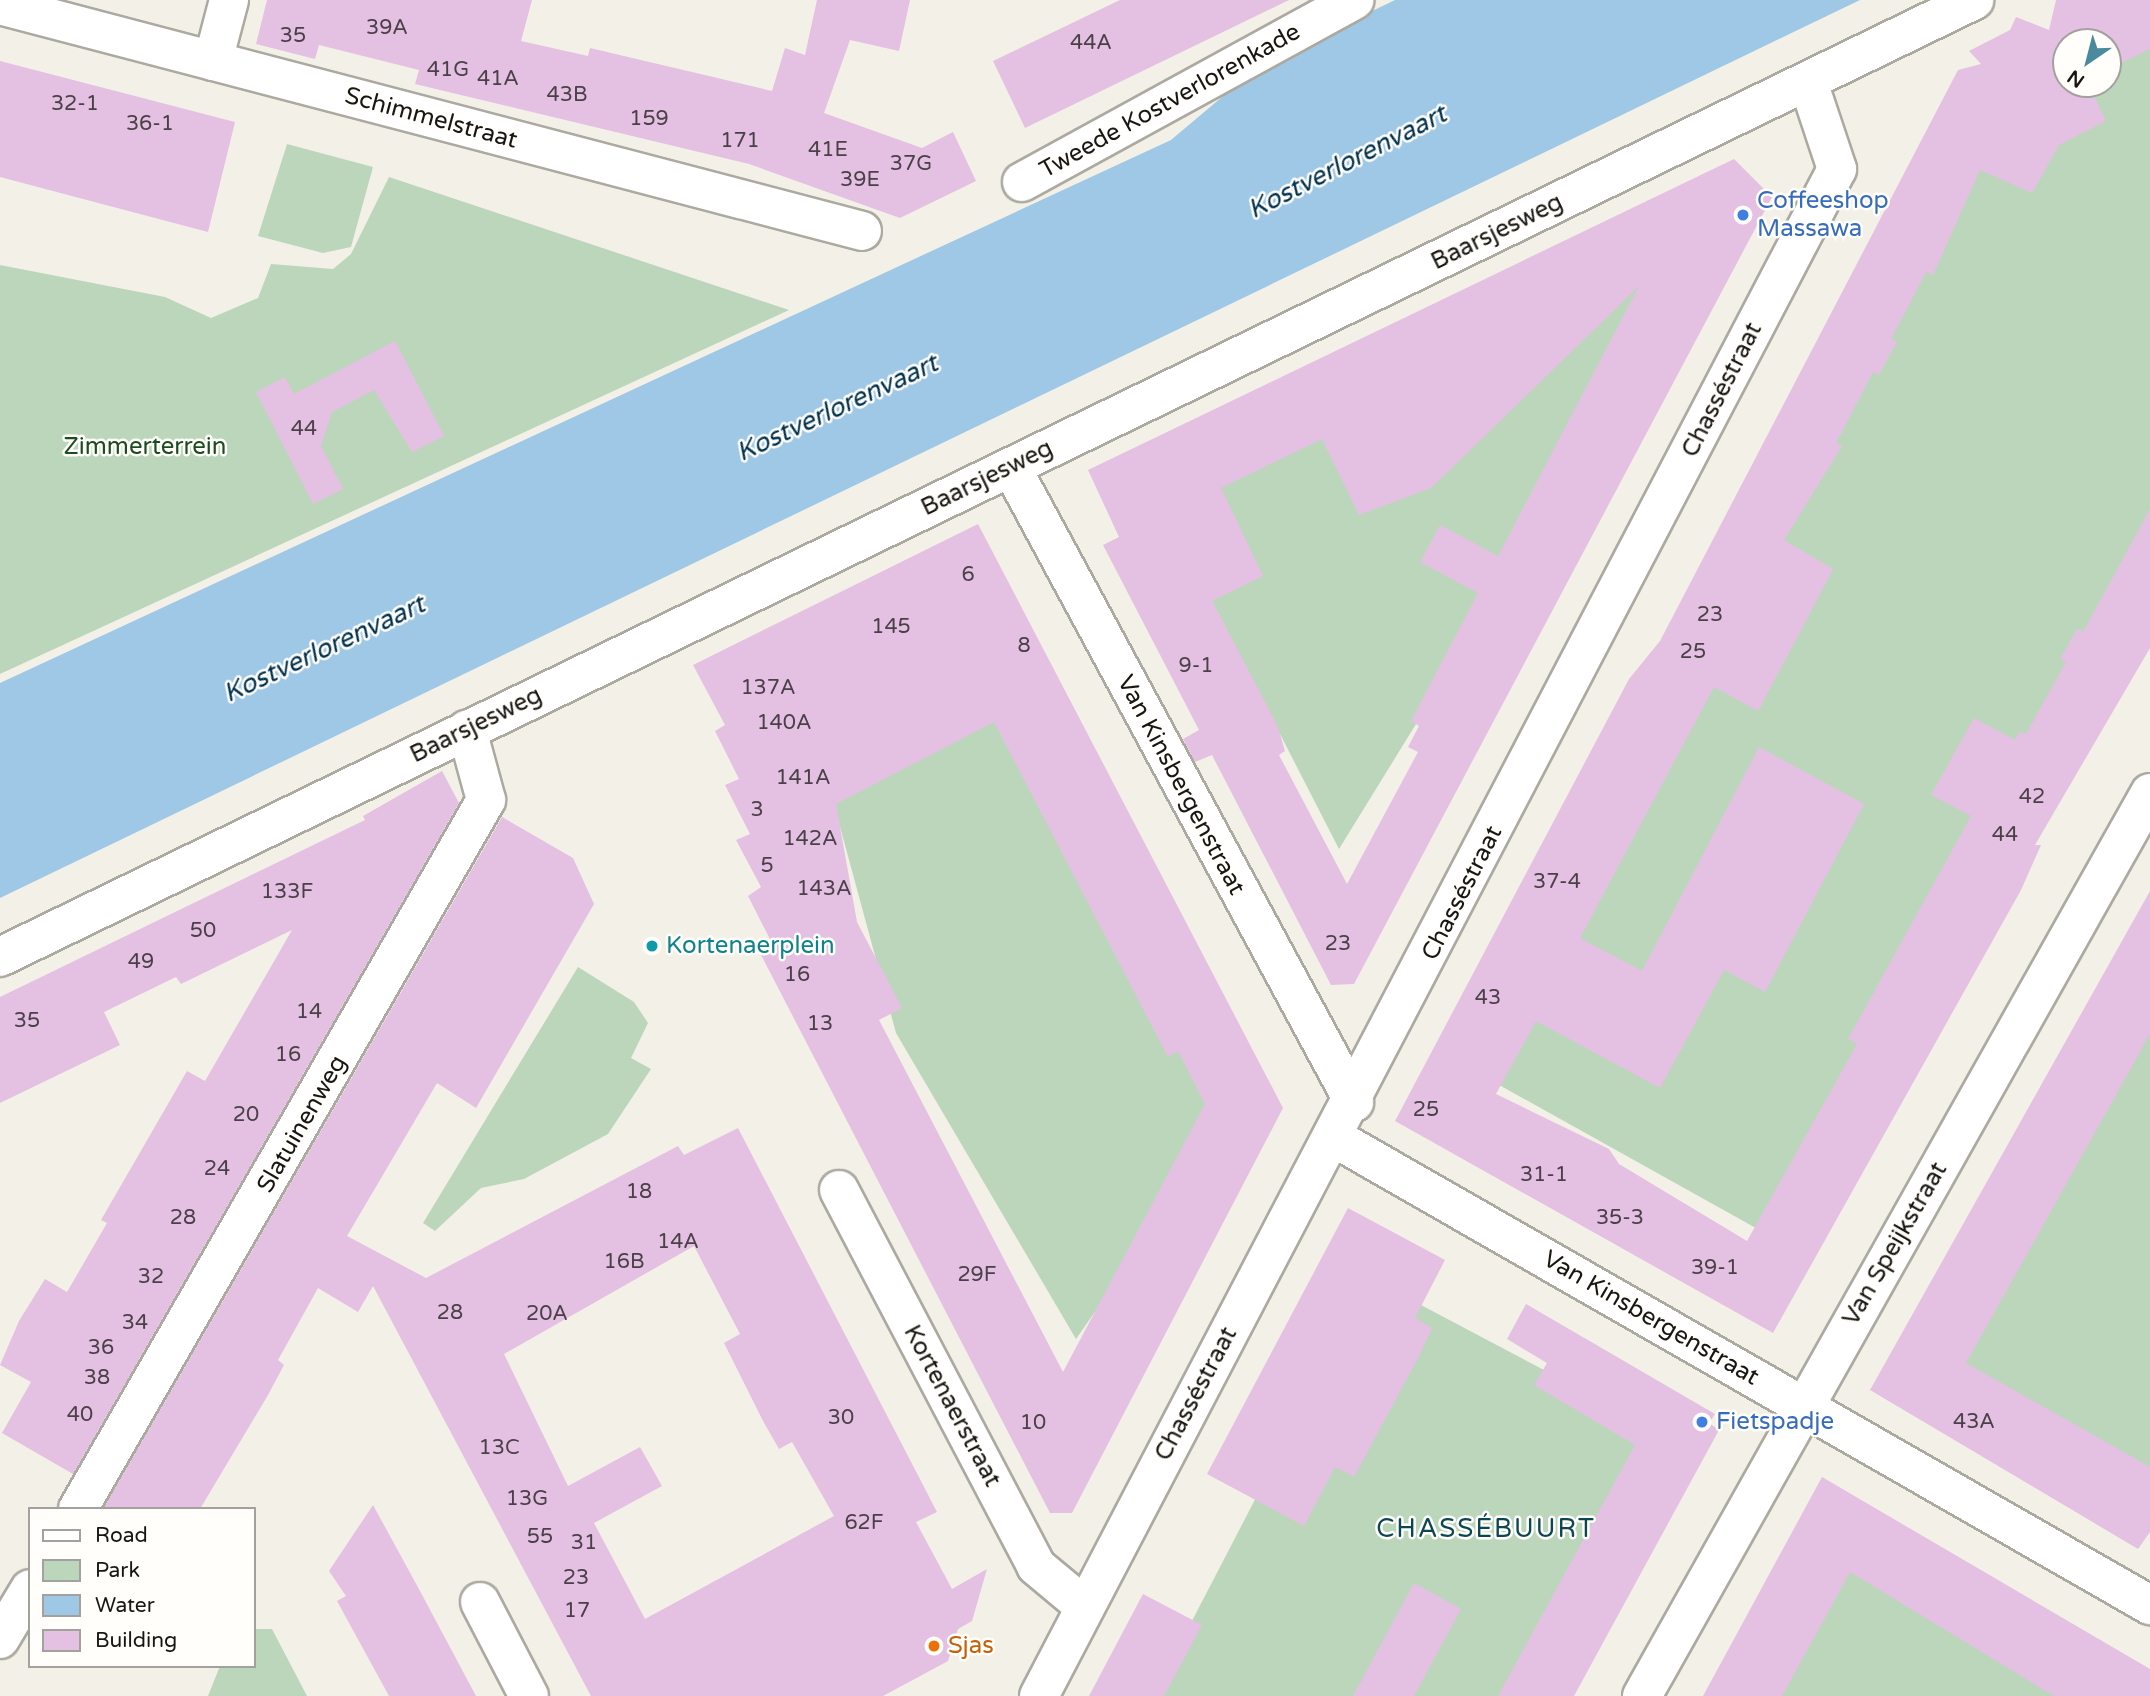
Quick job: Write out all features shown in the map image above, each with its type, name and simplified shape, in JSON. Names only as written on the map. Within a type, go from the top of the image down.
[{"type":"street","points":[[213,61],[229,0]]},
{"type":"street","name":"Tweede Kostverlorenkade","points":[[1023,182],[1354,0]]},
{"type":"street","name":"Baarsjesweg","points":[[0,957],[1974,0]]},
{"type":"street","name":"Schimmelstraat","points":[[0,5],[862,232]]},
{"type":"street","name":"Chasséstraat","points":[[1039,1696],[1084,1606],[1354,1101],[1837,169],[1808,82]]},
{"type":"street","name":"Van Kinsbergenstraat","points":[[1011,467],[1354,1101]]},
{"type":"street","name":"Slatuinenweg","points":[[79,1507],[486,800],[467,730]]},
{"type":"street","name":"Van Speijkstraat","points":[[1642,1696],[1803,1405],[2150,793]]},
{"type":"street","name":"Van Kinsbergenstraat","points":[[1333,1137],[2150,1605]]},
{"type":"street","name":"Kortenaerstraat","points":[[839,1190],[1036,1566],[1084,1606]]},
{"type":"street","points":[[0,1639],[28,1592]]},
{"type":"street","points":[[480,1602],[529,1696]]},
{"type":"green space","points":[[2150,33],[2150,520],[1763,1232],[1492,1081],[2009,95],[2052,90],[2052,98],[2122,98],[2122,46]]},
{"type":"green space","points":[[287,144],[373,167],[351,247],[323,253],[258,236]]},
{"type":"green space","name":"Zimmerterrein","points":[[389,177],[789,310],[0,674],[0,265],[165,297],[211,318],[258,298],[271,264],[333,269],[351,254]]},
{"type":"green space","points":[[1734,208],[1339,849],[1163,506]]},
{"type":"green space","points":[[973,632],[1245,1097],[1076,1339],[896,1033],[804,694]]},
{"type":"green space","points":[[578,967],[634,1002],[648,1023],[631,1058],[651,1069],[608,1134],[524,1179],[481,1188],[435,1231],[423,1223]]},
{"type":"green space","points":[[2150,985],[2150,1496],[1926,1393]]},
{"type":"green space","points":[[1370,1278],[1686,1445],[1544,1696],[1153,1696]]},
{"type":"green space","points":[[1838,1552],[2121,1696],[1759,1696]]},
{"type":"green space","points":[[256,1629],[272,1629],[307,1696],[208,1696],[219,1668],[256,1668]]},
{"type":"water","name":"Kostverlorenvaart","points":[[1395,0],[1860,0],[0,898],[0,683],[1171,140],[1260,65]]},
{"type":"building","points":[[267,0],[532,0],[521,41],[588,56],[590,48],[772,91],[785,48],[805,55],[817,0],[910,0],[899,51],[850,40],[824,113],[922,148],[953,132],[976,181],[900,218],[749,164],[415,84],[419,70],[319,45],[315,59],[256,44]]},
{"type":"building","points":[[1120,0],[1289,0],[1025,128],[993,61]]},
{"type":"building","points":[[2056,0],[2150,0],[2150,49],[2122,62],[2122,28],[2052,28],[2052,98],[2095,98],[2106,121],[2059,145],[2032,193],[1980,170],[1933,275],[1926,272],[1891,339],[1897,342],[1879,375],[1873,372],[1836,443],[1842,446],[1784,540],[1833,569],[1807,619],[1758,711],[1714,687],[1580,938],[1642,971],[1759,747],[1864,804],[1765,992],[1724,970],[1660,1088],[1536,1021],[1496,1094],[1609,1149],[1619,1164],[1747,1241],[1857,1044],[1848,1039],[1971,816],[1931,795],[1974,718],[2015,740],[2020,731],[2026,734],[2066,662],[2060,659],[2077,629],[2083,632],[2150,509],[2150,648],[2035,845],[2041,845],[2021,890],[1773,1333],[1395,1121],[1629,679],[1660,641],[1958,70],[1981,64],[1969,51],[2010,30],[2016,17],[2049,30]]},
{"type":"building","points":[[0,61],[235,122],[208,232],[0,177]]},
{"type":"building","points":[[1734,159],[1772,197],[1354,984],[1331,985],[1212,755],[1195,762],[1183,739],[1199,730],[1103,545],[1119,537],[1088,470]],"holes":[[[1639,286],[1498,556],[1440,525],[1420,562],[1478,593],[1411,721],[1419,726],[1408,747],[1418,752],[1347,884],[1279,755],[1285,751],[1278,727],[1212,601],[1263,576],[1221,488],[1322,439],[1359,515],[1431,488]]]},
{"type":"building","points":[[395,341],[444,436],[412,452],[374,390],[332,412],[321,446],[343,489],[313,504],[256,392],[285,377],[294,394]]},
{"type":"building","points":[[978,524],[1283,1108],[1072,1513],[1050,1513],[759,951],[774,947],[748,896],[761,887],[736,840],[750,834],[725,785],[739,779],[715,731],[725,725],[693,665]],"holes":[[[994,722],[1168,1057],[1178,1051],[1205,1104],[1063,1372],[879,1020],[902,1008],[857,922],[836,804]]]},
{"type":"building","points":[[442,771],[459,803],[73,1474],[2,1433],[31,1382],[0,1365],[19,1321],[45,1279],[67,1292],[107,1223],[101,1220],[187,1071],[205,1081],[292,930],[181,984],[176,977],[104,1012],[120,1045],[0,1103],[0,997],[365,820],[363,816]]},
{"type":"building","points":[[502,817],[573,858],[594,904],[476,1108],[437,1083],[347,1236],[426,1278],[678,1146],[684,1155],[738,1128],[937,1512],[916,1522],[952,1589],[987,1569],[972,1621],[958,1629],[948,1661],[883,1696],[591,1696],[373,1286],[358,1312],[318,1288],[278,1360],[284,1365],[201,1507],[104,1507]],"holes":[[[694,1246],[740,1334],[724,1343],[779,1449],[792,1442],[834,1516],[645,1619],[594,1523],[662,1486],[640,1447],[568,1486],[504,1354]]]},
{"type":"building","points":[[2150,891],[2150,1034],[1966,1363],[2150,1467],[2150,1532],[2138,1549],[1870,1390]]},
{"type":"building","points":[[1348,1208],[1445,1260],[1415,1318],[1432,1328],[1419,1356],[1354,1477],[1335,1467],[1304,1526],[1207,1474]]},
{"type":"building","points":[[1526,1304],[1715,1414],[1709,1423],[1719,1430],[1574,1696],[1498,1696],[1635,1445],[1534,1385],[1547,1363],[1507,1339]]},
{"type":"building","points":[[1822,1477],[2150,1669],[2150,1696],[2054,1696],[1850,1572],[1782,1696],[1703,1696]]},
{"type":"building","points":[[373,1505],[476,1696],[389,1696],[337,1601],[346,1596],[329,1571]]},
{"type":"building","points":[[1414,1583],[1461,1609],[1414,1696],[1353,1696]]},
{"type":"building","points":[[1143,1594],[1202,1625],[1164,1696],[1089,1696]]},
{"type":"place","name":"Coffeeshop Massawa","points":[[1743,215]]},
{"type":"place","name":"Kortenaerplein","points":[[652,946]]},
{"type":"place","name":"Fietspadje","points":[[1702,1422]]},
{"type":"place","name":"Sjas","points":[[934,1646]]},
{"type":"district","name":"CHASSÉBUURT","points":[[1486,1529]]}]
